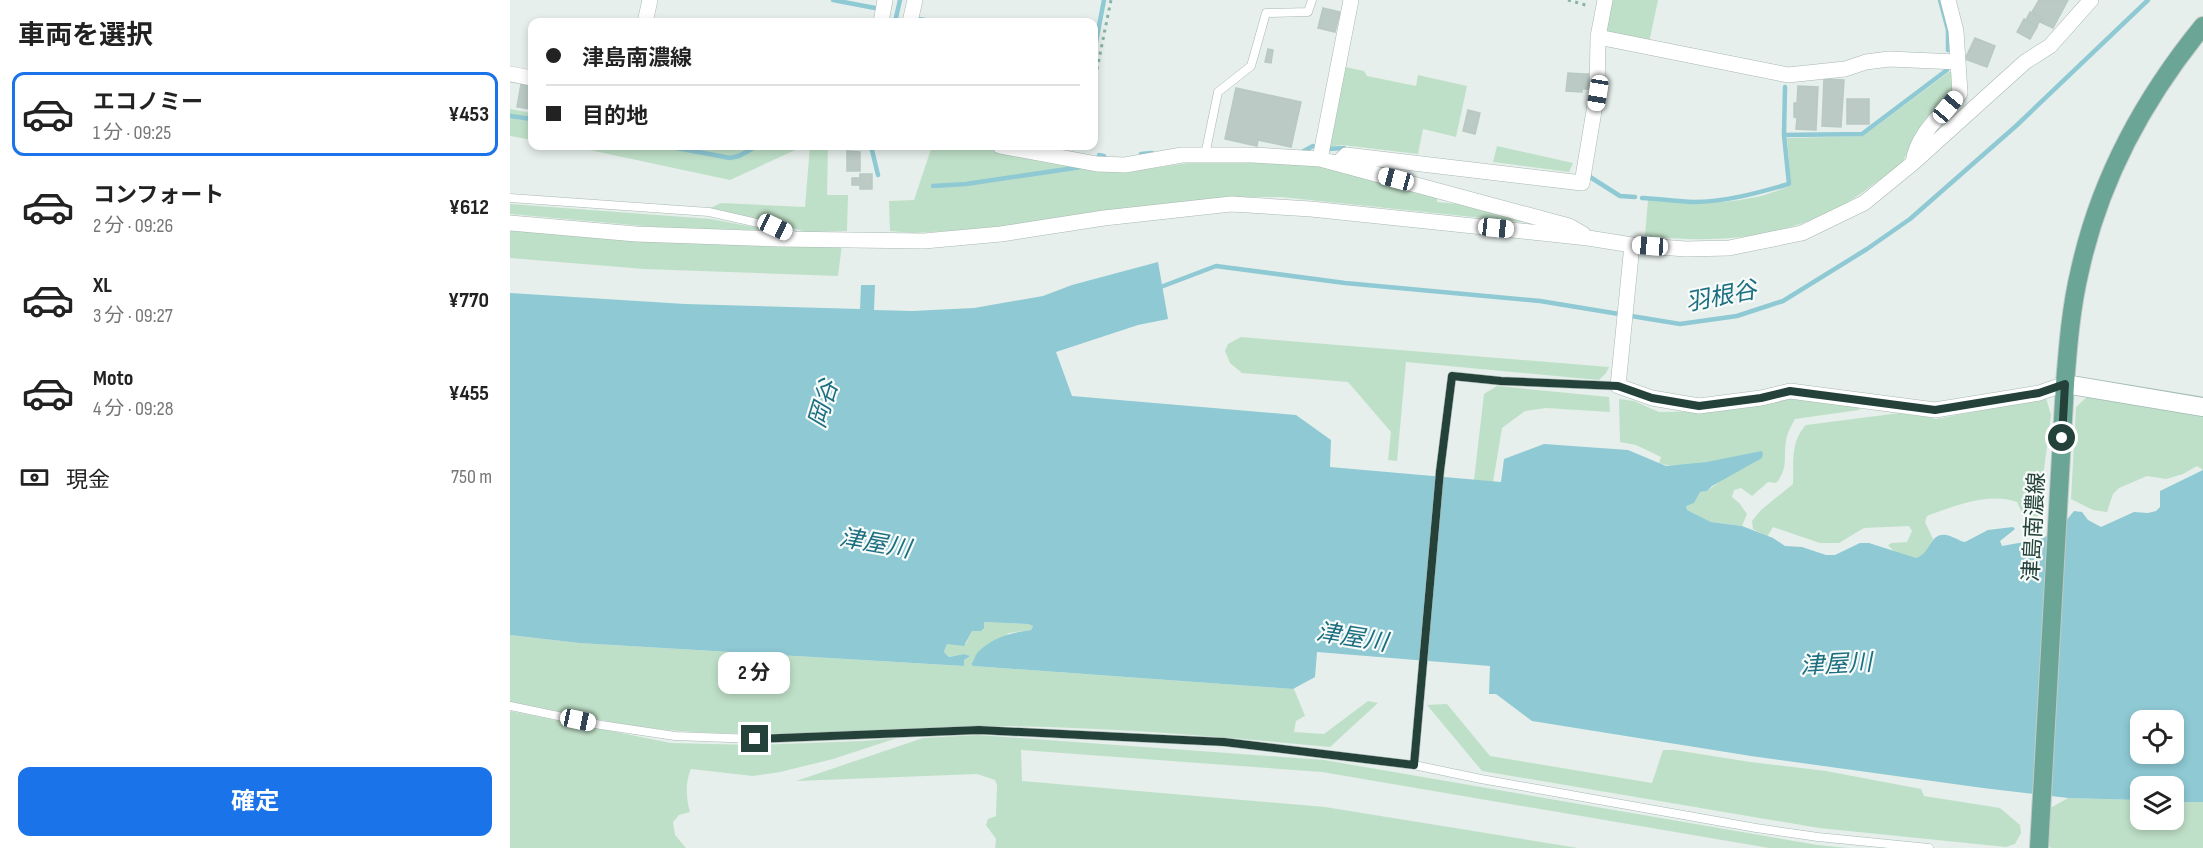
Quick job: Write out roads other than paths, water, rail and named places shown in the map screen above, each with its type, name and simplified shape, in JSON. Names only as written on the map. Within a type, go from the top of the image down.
[{"type":"main road","name":"津島南濃線","points":[[2039,847],[2065,384],[2070,328],[2079,271],[2093,223],[2117,160],[2140,115],[2177,58],[2203,26]]},
{"type":"street","points":[[646,18],[650,0]]},
{"type":"street","points":[[882,18],[885,0]]},
{"type":"street","points":[[911,18],[915,0]]},
{"type":"street","points":[[1320,159],[1351,0]]},
{"type":"street","points":[[1913,164],[1914,152],[1923,136],[1960,93],[1956,31],[1948,0]]},
{"type":"street","points":[[1047,150],[1097,164],[1125,165],[1182,155],[1253,154],[1320,159],[1569,226],[1588,238],[1631,253],[1729,248],[1802,233],[1864,203],[1913,164],[2025,62],[2050,46],[2091,0]]},
{"type":"street","points":[[1338,163],[1346,155],[1582,183],[1598,93],[1598,37],[1604,4]]},
{"type":"street","points":[[1598,37],[1788,75],[1845,69],[1866,62],[1889,59],[1957,62]]},
{"type":"street","points":[[510,74],[528,77]]},
{"type":"street","points":[[510,222],[636,234],[924,241],[1000,234],[1104,218],[1231,204],[1311,209],[1588,238]]},
{"type":"street","points":[[1631,253],[1618,386],[1652,398],[1699,406],[1761,398],[1790,391],[1935,410],[2039,393],[2065,384],[2203,407]]},
{"type":"lane","points":[[1205,155],[1218,92],[1251,66],[1266,13],[1308,12],[1312,0]]},
{"type":"lane","points":[[510,198],[709,212],[775,227],[800,239]]},
{"type":"lane","points":[[1414,765],[1440,471],[1452,376],[1501,381],[1618,386]]},
{"type":"lane","points":[[510,706],[601,725],[675,736],[755,739],[979,730],[1224,742],[1414,765],[1756,828],[1818,837],[1929,848]]},
{"type":"water","name":"津屋川","points":[[1158,262],[1168,319],[1138,325],[1056,352],[1072,396],[1296,415],[1331,440],[1330,467],[1501,482],[1504,459],[1544,444],[1628,450],[1666,466],[1707,462],[1761,451],[1762,458],[1707,491],[1700,492],[1694,503],[1686,506],[1687,510],[1711,522],[1742,526],[1773,538],[1785,546],[1802,547],[1826,555],[1835,555],[1860,543],[1869,543],[1916,558],[1921,556],[1933,540],[1940,535],[1965,542],[1988,530],[2013,527],[2015,529],[2000,541],[2002,546],[2035,540],[2056,533],[2074,511],[2082,512],[2088,520],[2101,527],[2134,512],[2156,511],[2160,507],[2160,491],[2203,470],[2203,802],[2184,802],[2184,776],[2130,776],[2130,800],[2068,798],[1751,756],[1532,721],[1496,694],[1489,694],[1490,666],[1317,652],[1315,677],[1293,689],[973,666],[971,664],[978,652],[996,639],[1031,630],[1033,626],[1028,624],[984,622],[984,628],[981,631],[972,631],[964,646],[947,644],[944,652],[949,657],[964,654],[970,656],[964,660],[964,666],[579,643],[510,635],[510,293],[685,304],[860,309],[861,285],[875,285],[874,310],[912,311],[974,308],[1043,296],[1072,285]]},
{"type":"waterway","points":[[833,0],[875,8]]},
{"type":"waterway","name":"岡谷","points":[[896,18],[900,0]]},
{"type":"waterway","points":[[1098,31],[1104,0]]},
{"type":"waterway","points":[[1940,0],[1948,30],[1948,50]]},
{"type":"waterway","name":"羽根谷","points":[[1158,288],[1216,266],[1345,283],[1540,301],[1680,324],[1737,316],[1783,301],[1867,249],[1910,219],[2016,126],[2148,0]]},
{"type":"waterway","points":[[1642,198],[1693,202],[1729,199],[1789,184],[1784,135],[1862,134],[1947,70]]},
{"type":"waterway","points":[[1784,135],[1785,87]]},
{"type":"waterway","points":[[510,116],[528,118]]},
{"type":"waterway","points":[[1302,152],[1313,146]]},
{"type":"waterway","points":[[1328,149],[1344,148]]},
{"type":"waterway","points":[[687,150],[730,158],[750,150]]},
{"type":"waterway","name":"岡谷","points":[[872,150],[878,175]]},
{"type":"waterway","points":[[1141,154],[1152,153]]},
{"type":"waterway","points":[[1099,155],[1104,156]]},
{"type":"waterway","points":[[933,186],[966,184],[1081,167]]},
{"type":"waterway","points":[[1590,177],[1620,196],[1635,197]]}]
